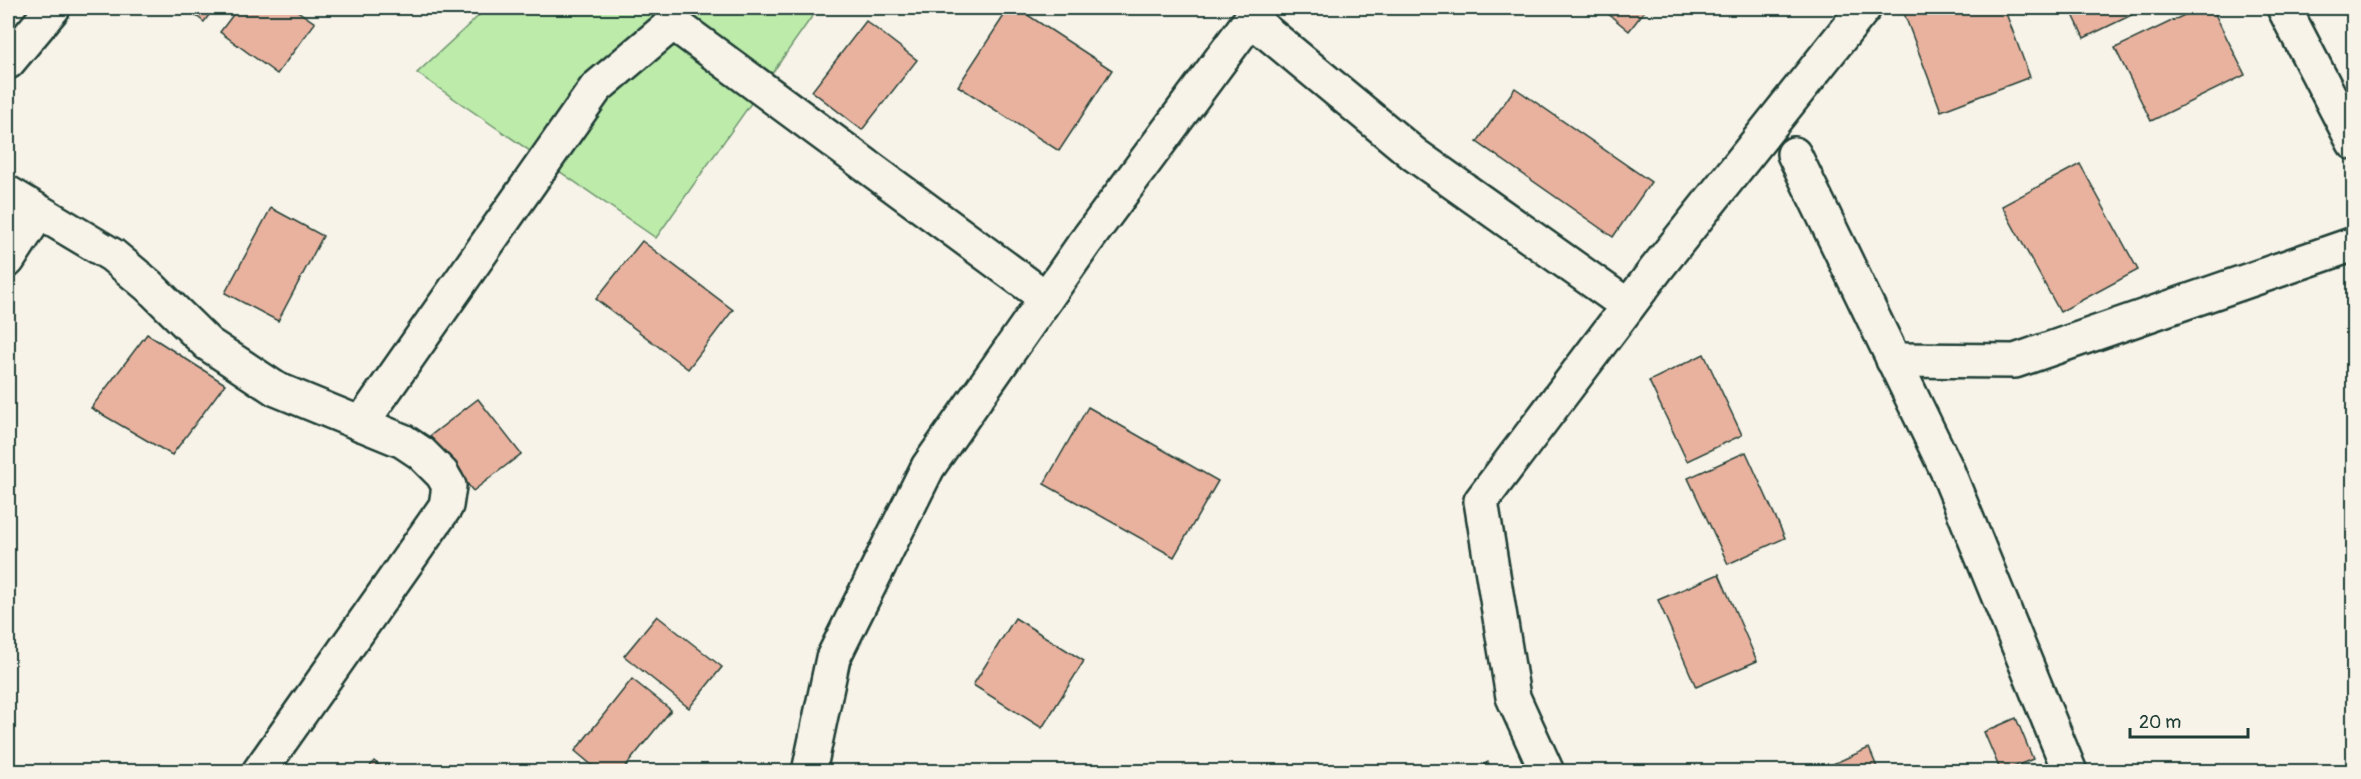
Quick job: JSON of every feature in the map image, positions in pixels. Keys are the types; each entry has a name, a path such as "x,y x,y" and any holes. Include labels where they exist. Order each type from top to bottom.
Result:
{"street":[{"path":"8,62 53,8"},
{"path":"1546,771 1513,697 1481,501 1628,306 1864,8"},
{"path":"2284,8 2354,143"},
{"path":"809,771 833,658 928,467 1046,298 1255,13 1415,155 1628,306"},
{"path":"361,424 596,88 678,15 1046,298"},
{"path":"1794,154 1947,470 2070,771"},
{"path":"8,194 112,255 149,286 208,344 276,389 403,441 434,464 448,486 446,506 259,771"},
{"path":"8,260 39,212"},
{"path":"1893,360 2015,361 2354,244"}],"green space":[{"path":"487,8 818,8 656,238 417,73"}],"building":[{"path":"186,8 214,8 204,22"},
{"path":"238,8 293,8 315,23 277,74 220,32"},
{"path":"1009,8 1017,8 1112,70 1059,151 958,86"},
{"path":"1601,8 1647,8 1629,31"},
{"path":"1902,8 2004,8 2030,77 1941,111"},
{"path":"2070,8 2146,8 2084,38"},
{"path":"2199,8 2212,8 2245,75 2151,121 2115,48"},
{"path":"866,21 917,60 862,130 812,91"},
{"path":"1515,88 1651,182 1613,237 1477,142"},
{"path":"2080,164 2138,270 2060,312 2002,206"},
{"path":"271,208 323,236 278,321 225,293"},
{"path":"642,241 733,310 688,369 596,299"},
{"path":"147,334 225,384 172,455 91,408"},
{"path":"1704,354 1742,435 1687,461 1649,381"},
{"path":"478,399 521,454 473,491 430,436"},
{"path":"1088,407 1218,481 1174,557 1044,484"},
{"path":"1746,452 1785,538 1728,564 1688,478"},
{"path":"1719,574 1757,661 1696,687 1658,600"},
{"path":"657,616 722,667 689,708 624,656"},
{"path":"1015,618 1084,661 1042,728 973,685"},
{"path":"632,679 671,710 621,772 600,772 575,751"},
{"path":"2016,718 2033,759 2001,772 1984,732"},
{"path":"1869,748 1879,772 1815,772"},
{"path":"374,761 388,772 366,772"},
{"path":"1488,762 1493,772 1470,772"}]}
